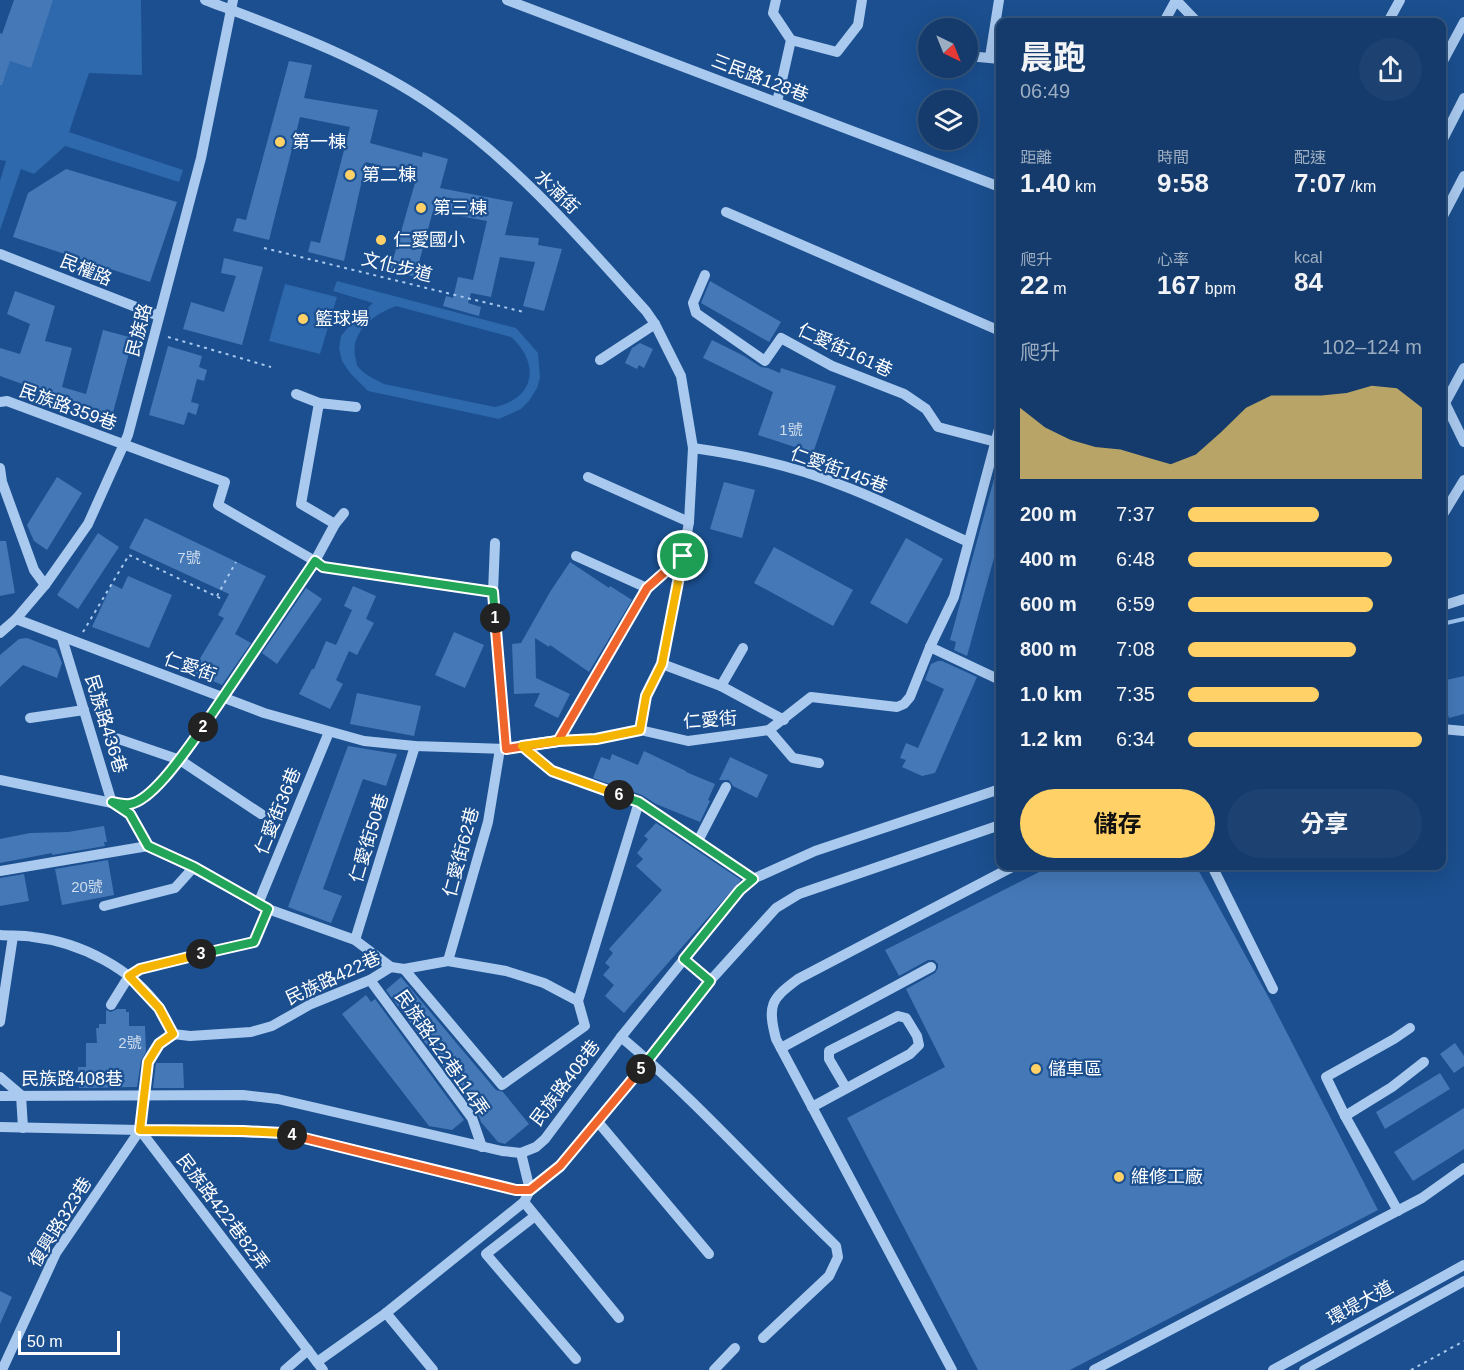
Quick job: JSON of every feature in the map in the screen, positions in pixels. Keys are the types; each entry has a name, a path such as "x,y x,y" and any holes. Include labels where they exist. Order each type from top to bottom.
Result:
{"street":[{"name":"水湳街","path":"205,0 232,5 320,44 434,107 468,132 554,209 646,311 655,324 681,376 693,448 689,522 683,556 662,664 646,696 640,730"},
{"name":"三民路128巷","path":"507,0 996,185"},
{"path":"776,0 773,13 791,40 837,52 858,26 862,0"},
{"path":"998,18 999,0"},
{"path":"1166,18 1176,0 1193,18"},
{"path":"1390,18 1401,0"},
{"name":"民族路","path":"0,633 16,619 45,585 88,524 124,445 201,158 232,5"},
{"path":"1446,56 1464,22"},
{"path":"777,102 791,40"},
{"path":"978,57 995,58"},
{"path":"1446,133 1464,98"},
{"path":"1446,210 1464,176"},
{"path":"726,212 996,329"},
{"name":"民權路","path":"0,254 159,316"},
{"name":"仁愛街161巷","path":"705,275 693,303 696,313 765,362 781,338 832,366 904,394 926,409 938,428 996,442"},
{"path":"600,360 655,324"},
{"path":"1446,397 1464,368"},
{"path":"296,394 319,403 356,407"},
{"name":"民族路359巷","path":"0,402 7,401 225,482 218,505 315,561"},
{"path":"319,403 301,504 335,524"},
{"path":"1446,408 1464,442"},
{"name":"仁愛街","path":"16,619 264,713 364,741 415,746 503,749 558,741 596,739 640,730 688,741 770,730 811,697 897,707 904,704 910,697 930,647 954,597 996,442"},
{"name":"仁愛街145巷","path":"693,448 739,455 841,484 968,542"},
{"path":"0,468 2,482 34,570 45,585"},
{"path":"588,477 689,522"},
{"path":"1446,509 1464,480"},
{"name":"民族路436巷","path":"62,638 112,802 130,804 147,796 180,760 315,561 335,524 344,513"},
{"name":"仁愛街62巷","path":"448,961 488,822 503,749 493,592 495,543"},
{"path":"576,556 647,588"},
{"path":"558,741 647,588 683,556"},
{"path":"315,561 323,567 493,592"},
{"path":"1446,605 1464,599"},
{"path":"930,647 996,678"},
{"path":"721,687 742,648"},
{"path":"662,664 721,687 784,720"},
{"path":"30,718 84,710"},
{"path":"1446,729 1464,731"},
{"path":"770,730 793,758 819,763"},
{"name":"仁愛街36巷","path":"258,904 329,732"},
{"path":"110,736 180,760 261,814"},
{"name":"仁愛街50巷","path":"355,940 415,746"},
{"path":"522,746 552,771 639,802 753,879"},
{"path":"0,780 112,802 130,814 148,846"},
{"path":"698,841 726,787"},
{"name":"民族路408巷","path":"0,1096 243,1095 278,1099 520,1154 536,1147 545,1139 621,1037 740,890 753,879 815,851 996,790"},
{"path":"404,969 502,1085 585,1026 578,1001 639,802"},
{"path":"320,1366 524,1202 530,1190 560,1166 598,1122 710,981 776,908 799,894 996,826"},
{"path":"0,871 148,846 194,867 268,909 355,940 392,967"},
{"path":"104,906 175,888 194,867"},
{"path":"952,1370 776,1039 770,1017 777,994 798,979 1006,870"},
{"path":"1214,870 1273,989"},
{"path":"111,1005 129,976 140,969 254,942 268,909"},
{"path":"0,935 33,937 65,943 91,953 129,976 159,1008 173,1034 159,1044 148,1062 140,1130"},
{"path":"0,1022 13,936"},
{"path":"684,959 710,981"},
{"name":"民族路422巷","path":"173,1034 190,1036 251,1032 272,1026 311,1004 370,980 392,967 404,969 448,961 506,971 544,984 578,1001"},
{"path":"781,1048 931,967"},
{"name":"民族路422巷114弄","path":"370,980 472,1118 482,1147"},
{"path":"812,1107 910,1054 920,1044 906,1018 898,1016 829,1051 829,1059 846,1088"},
{"path":"1398,1211 1326,1077 1395,1040 1410,1028"},
{"path":"621,1037 648,1060 836,1246 838,1257 829,1276 764,1338"},
{"path":"1345,1116 1392,1087 1424,1062"},
{"path":"0,1077 21,1095 22,1128"},
{"path":"598,1122 709,1254"},
{"path":"0,1127 282,1133 516,1190 530,1190"},
{"name":"民族路422巷82弄","path":"140,1130 320,1366"},
{"name":"復興路323巷","path":"2,1370 56,1253 140,1130"},
{"path":"520,1154 530,1190"},
{"path":"1094,1370 1422,1198 1464,1168"},
{"path":"524,1202 619,1318"},
{"path":"535,1216 486,1254 576,1359"},
{"name":"環堤大道","path":"1273,1370 1464,1265"},
{"name":"環堤大道","path":"1304,1370 1464,1281"},
{"path":"386,1313 433,1370"},
{"path":"714,1370 735,1348"},
{"path":"285,1370 308,1350"}],"path":[{"name":"文化步道","path":"264,248 524,312"},
{"path":"168,337 271,367"},
{"path":"76,642 129,555 224,600"},
{"path":"217,596 236,562"},
{"path":"1411,1370 1464,1341"}],"shaded area":[{"path":"52,0 141,0 142,75 89,73 69,132 183,170 179,182 65,146 34,174 21,169 0,230 0,181 6,161 0,160 0,85 9,56"},
{"path":"337,281 516,328 538,353 540,378 537,388 521,409 499,419 368,391 350,373 342,361 339,348 341,336 373,303 333,291","holes":["396,306 511,337 526,358 529,378 526,388 519,396 495,407 384,384 362,371 357,365 355,356 357,338 366,324"]},
{"name":"籃球場","path":"285,284 337,297 320,354 269,341"}],"building":[{"path":"14,0 53,0 31,68 10,61 2,85 0,85 0,33 2,34"},
{"path":"289,61 312,65 304,98 378,110 370,143 422,157 423,152 448,159 440,188 513,202 505,235 539,238 538,245 562,249 544,311 523,306 535,262 500,257 491,297 471,293 468,303 481,307 479,316 443,306 446,296 453,298 458,277 473,280 487,221 433,211 415,277 390,270 417,176 366,162 344,261 308,252 311,241 320,243 350,127 300,117 269,240 233,231 237,218 246,220"},
{"path":"66,169 177,202 150,282 13,237 28,193"},
{"path":"224,258 263,267 242,345 183,329 191,302 224,312 236,276 221,273"},
{"path":"710,281 781,322 769,342 701,303"},
{"path":"15,291 55,306 45,341 72,348 62,387 86,394 103,330 133,338 111,420 36,400 39,390 0,376 0,348 20,354 30,324 7,314"},
{"path":"712,340 761,367 780,373 781,368 836,386 813,453 758,435 773,392 703,358"},
{"path":"640,343 653,349 644,368 639,365 637,369 625,363 632,348"},
{"path":"168,346 202,356 199,367 207,370 204,381 197,379 191,402 199,404 196,415 188,412 184,425 149,415"},
{"path":"996,472 996,551 967,656 954,650 956,642 950,640"},
{"path":"57,477 82,493 47,550 34,541 27,525"},
{"path":"724,482 755,490 742,538 710,529"},
{"path":"145,518 266,576 235,634 251,643 222,685 192,672 224,618 218,615 229,594 129,548"},
{"path":"98,533 119,547 78,609 57,595"},
{"path":"906,538 943,559 907,624 870,603"},
{"path":"0,541 6,541 15,593 0,596"},
{"path":"774,547 853,590 833,626 754,583"},
{"path":"570,562 632,600 589,672 550,645 549,647 535,638 536,678 570,694 558,718 534,706 540,693 514,694 512,644 521,643"},
{"path":"128,576 172,595 149,648 92,627 112,584 122,589"},
{"path":"353,586 376,596 366,619 374,623 357,655 349,651 336,680 343,684 330,709 299,694 314,669 326,641 336,645 352,610 344,606"},
{"path":"306,588 322,599 277,664 262,653"},
{"path":"454,632 484,645 465,688 435,675"},
{"path":"27,638 56,649 62,663 57,678 23,665 0,687 0,655 19,639"},
{"path":"938,661 977,677 935,773 922,776 902,767 906,760 900,758 906,743 918,748 944,689 925,680 931,664"},
{"path":"1464,676 1464,714 1449,718 1446,712 1446,680"},
{"path":"357,693 421,706 414,736 350,724"},
{"path":"348,746 397,754 386,786 363,779 323,889 342,896 331,923 288,907"},
{"path":"644,751 715,784 700,822 656,804 642,795 593,778 601,757 610,760 612,754 638,765"},
{"path":"730,757 768,775 757,798 733,786 729,780 719,780"},
{"path":"656,823 741,880 624,1013 605,996 614,985 603,975 610,967 605,963 613,953 609,949 662,890 636,866 643,859 637,853 648,839 644,836"},
{"path":"104,826 107,842 104,842 105,846 0,863 0,839 30,833 68,832"},
{"path":"108,860 114,895 62,905 55,869"},
{"name":"維修工廠","path":"1043,870 1198,870 1269,998 1378,1210 1070,1370 978,1370 847,1118 945,1067 906,989 935,973 938,964 934,960 928,960 899,976 885,950"},
{"path":"24,874 29,901 0,906 0,878"},
{"path":"401,977 496,1090 503,1092 529,1124 505,1144 498,1142 481,1122 478,1114 386,990"},
{"path":"366,995 371,1002 375,999 464,1120 452,1130 429,1126 342,1014"},
{"path":"126,1009 126,1012 129,1012 129,1026 145,1026 146,1052 141,1061 137,1087 79,1088 78,1067 86,1067 86,1043 97,1043 96,1028 99,1028 99,1024 106,1024 106,1010 111,1012"},
{"path":"1455,1043 1464,1056 1464,1066 1454,1073 1440,1054"},
{"path":"156,1063 183,1063 184,1088 153,1088"},
{"path":"1440,1073 1450,1089 1385,1129 1376,1112"},
{"path":"1464,1108 1464,1149 1413,1181 1394,1152"},
{"path":"0,1291 12,1297 0,1324"}],"waterway":[{"path":"1446,623 1464,619"}],"place":[{"name":"第一棟","path":"280,142"},
{"name":"第二棟","path":"350,175"},
{"name":"第三棟","path":"421,208"},
{"name":"仁愛國小","path":"381,240"},
{"name":"籃球場","path":"303,319"},
{"name":"儲車區","path":"1036,1069"},
{"name":"維修工廠","path":"1119,1177"}],"route":[{"path":"683,556 647,588 558,741 522,746 506,749 493,592 323,567 315,561 180,760 147,796 130,804 112,802 130,814 148,846 194,867 268,909 254,942 140,969 129,976 159,1008 173,1034 159,1044 148,1062 140,1130 282,1133 516,1190 530,1190 560,1166 598,1122 710,981 684,959 740,890 753,879 639,802 552,771 522,746 596,739 640,730 646,696 662,664 683,556"}]}
